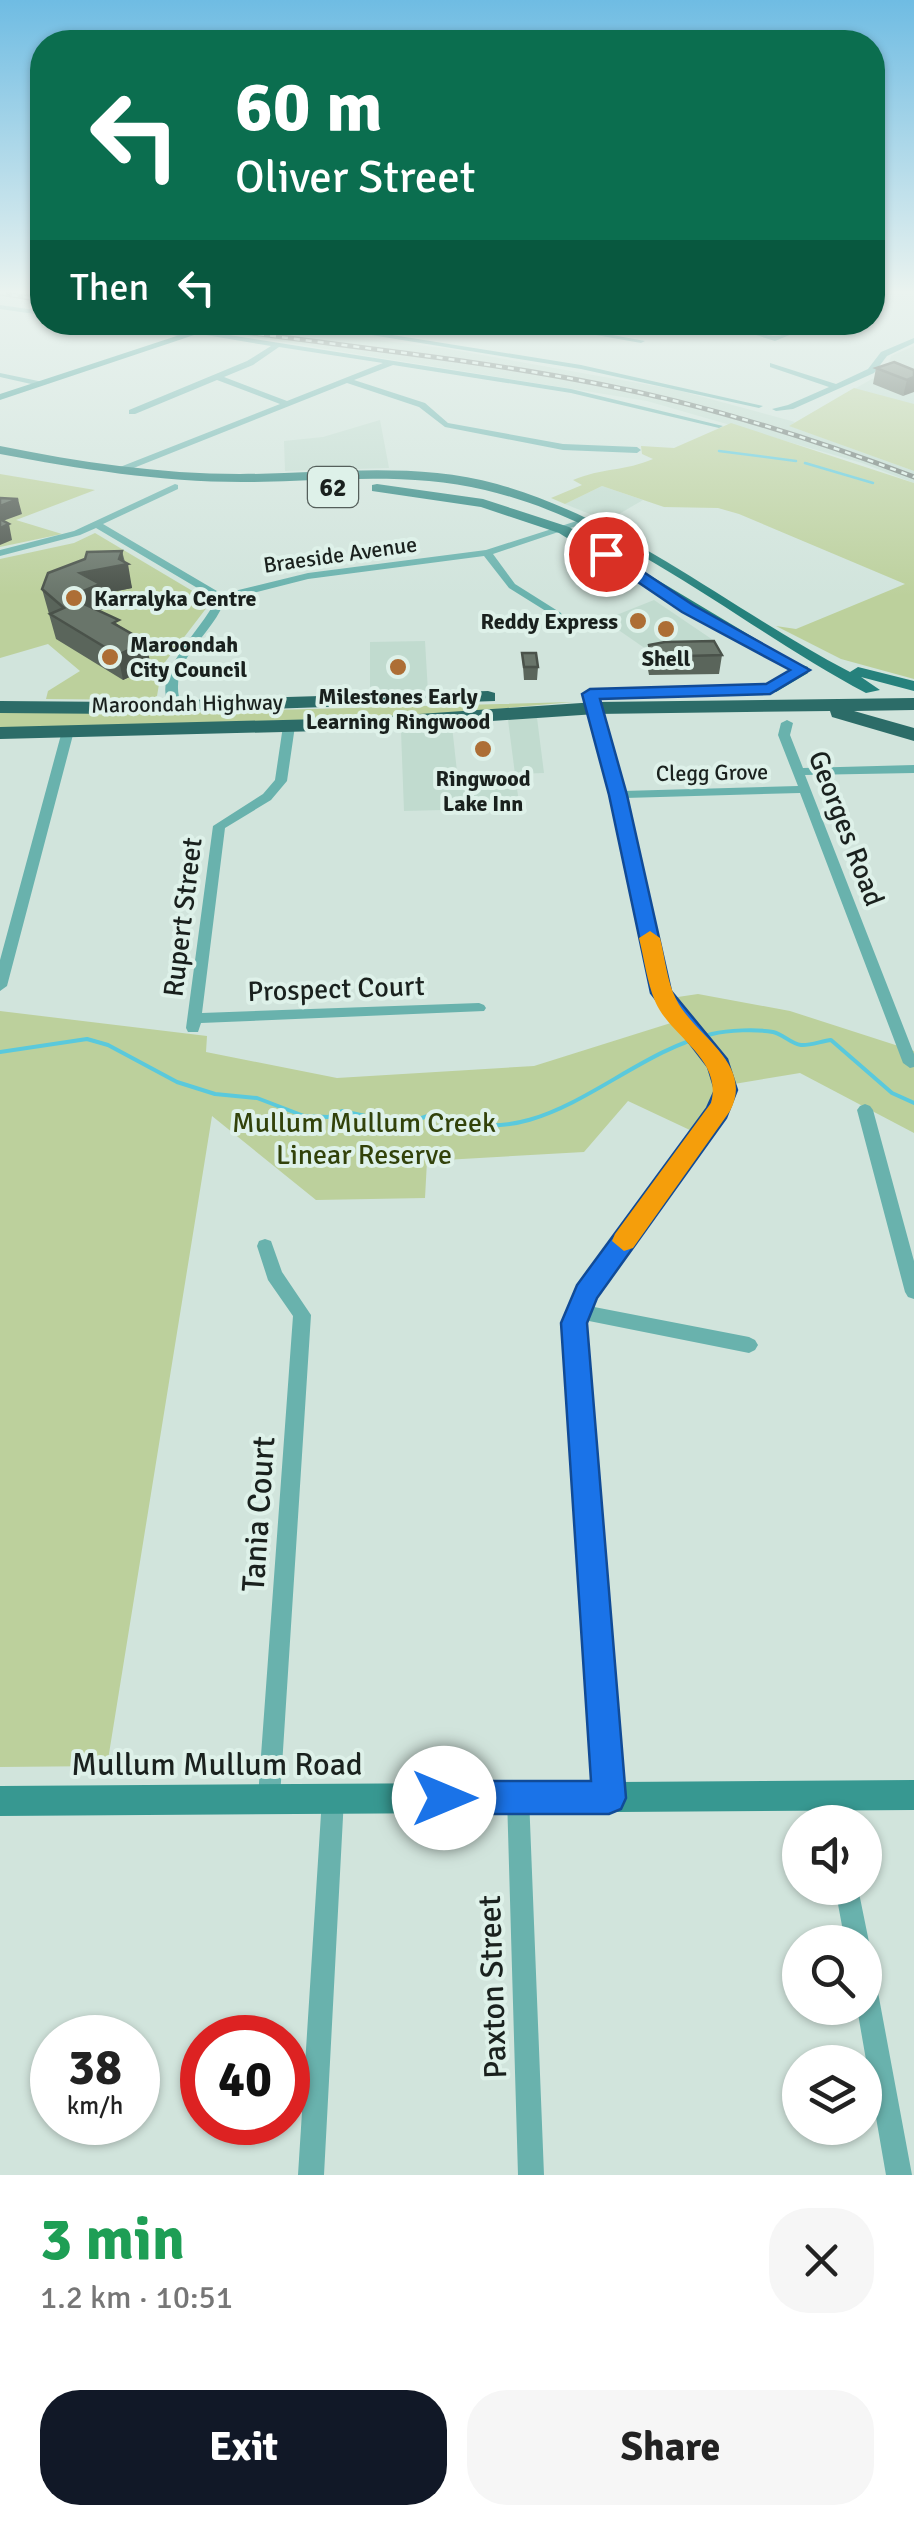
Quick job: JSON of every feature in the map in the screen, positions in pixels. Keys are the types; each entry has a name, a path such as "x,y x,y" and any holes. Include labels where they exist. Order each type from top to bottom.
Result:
{"highway":[{"name":"Maroondah Highway","path":"0,733 289,726 770,689 843,690"},
{"name":"62","path":"843,690 870,696 914,731"},
{"name":"Maroondah Highway","path":"0,707 593,701 811,704 870,696 911,699"},
{"path":"811,704 914,731"}],"main road":[{"name":"62","path":"0,450 123,469 167,483 419,475 489,486 586,521 843,690"},
{"name":"62","path":"0,463 167,483 414,491 484,503 564,530 747,642 804,663 870,696"},
{"path":"696,613 722,609 748,634 747,642"},
{"path":"770,689 804,663 911,699"}],"street":[{"path":"132,412 177,392"},
{"path":"257,392 286,404"},
{"path":"123,469 317,392"},
{"path":"383,392 422,405 436,420 455,427 563,446 637,450"},
{"path":"577,392 719,426"},
{"path":"697,392 759,406"},
{"path":"776,408 790,407 821,392"},
{"path":"0,554 58,540 96,524 142,504 167,483"},
{"path":"142,504 167,483"},
{"name":"Braeside Avenue","path":"220,598 308,576 487,553 586,521"},
{"path":"96,524 220,598 177,667 171,698 176,707"},
{"path":"487,553 512,586 557,615"},
{"path":"593,701 618,795 661,993 722,1071 726,1090 722,1105 576,1312 574,1342 609,1798"},
{"name":"Georges Road","path":"787,723 784,734 910,1063"},
{"name":"Rupert Street","path":"194,1023 219,826 267,797 281,781 289,726"},
{"path":"0,986 68,731"},
{"path":"799,772 914,769"},
{"name":"Clegg Grove","path":"618,795 806,789"},
{"name":"Prospect Court","path":"194,1023 478,1008"},
{"path":"865,1110 914,1292"},
{"name":"Tania Court","path":"265,1246 274,1275 302,1315 269,1797"},
{"path":"576,1312 748,1346"},
{"name":"Mullum Mullum Road","path":"856,1805 914,1795"},
{"path":"310,2175 333,1798"},
{"name":"Paxton Street","path":"518,1798 532,2175"},
{"name":"Mullum Mullum Road","path":"0,1801 609,1798 782,1806"},
{"path":"872,2025 899,2175"}],"shaded area":[{"path":"595,392 686,392 795,422 790,426 914,471 914,483 862,463 647,401"},
{"path":"848,392 914,392 914,454 805,417"},
{"path":"380,420 389,468 285,471 284,441 323,437"},
{"path":"602,486 643,500 607,521 565,504"},
{"path":"654,600 716,642 659,658 604,620"},
{"name":"Milestones Early Learning Ringwood","path":"425,641 428,692 370,695 370,642"},
{"path":"537,718 544,773 515,774 508,720"},
{"path":"452,726 459,790 517,789 520,808 404,811 401,731"}],"green space":[{"path":"846,392 871,392 914,404 914,471 789,426"},
{"path":"731,423 914,483 914,679 841,659 776,626 796,629 905,584 718,508 664,507 602,486 565,504 551,498 582,485 573,480 653,459 642,454 641,446 674,448"},
{"path":"0,474 95,490 16,520 62,534 0,547"},
{"path":"95,533 211,602 162,666 157,696 149,700 46,699 48,691 80,671 48,644 0,658 0,559 74,543"},
{"path":"573,702 384,719 0,728 0,711 166,713"},
{"path":"698,994 790,1011 914,1051 914,1133 800,1073 734,1084 728,1064 671,998"},
{"name":"Mullum Mullum Creek Linear Reserve","path":"0,1011 207,1036 206,1052 337,1078 534,1066 674,1022 709,1063 716,1084 713,1097 692,1131 628,1101 584,1152 427,1161 425,1198 316,1200 212,1116 107,1766 0,1767"}],"building":[{"path":"0,498 18,499 0,506"},
{"path":"122,551 119,559 128,564 80,573 100,584 69,597 119,620 113,623 146,642 118,655 50,614 64,608 42,589 48,573 85,559 87,552"},
{"path":"714,641 722,655 651,657 649,645 665,642"},
{"path":"522,653 536,653 538,667 524,667"}],"waterway":[{"path":"719,451 796,461"},
{"path":"805,463 873,483"},
{"path":"0,1052 87,1039 108,1045 177,1082 215,1094 257,1098 304,1116 328,1117 342,1111 403,1124 437,1113 474,1124 510,1124 578,1100 677,1046 719,1033 759,1030 777,1033 801,1045 831,1040 892,1093 914,1103"}],"railway":[{"path":"641,392 758,424 914,477"}],"slow traffic":[{"path":"624,1241 722,1105 726,1090 719,1065 661,993 650,938"}],"place":[{"name":"Karralyka Centre","path":"74,598"},
{"name":"Reddy Express","path":"638,621"},
{"name":"Shell","path":"666,629"},
{"name":"Maroondah City Council","path":"110,657"},
{"name":"Milestones Early Learning Ringwood","path":"398,667"},
{"name":"Ringwood Lake Inn","path":"483,749"}],"route":[{"path":"444,1798 609,1798 574,1323 586,1293 718,1112 726,1090 719,1065 661,993 618,795 590,694 770,689 802,670 669,597 606,554"}]}
